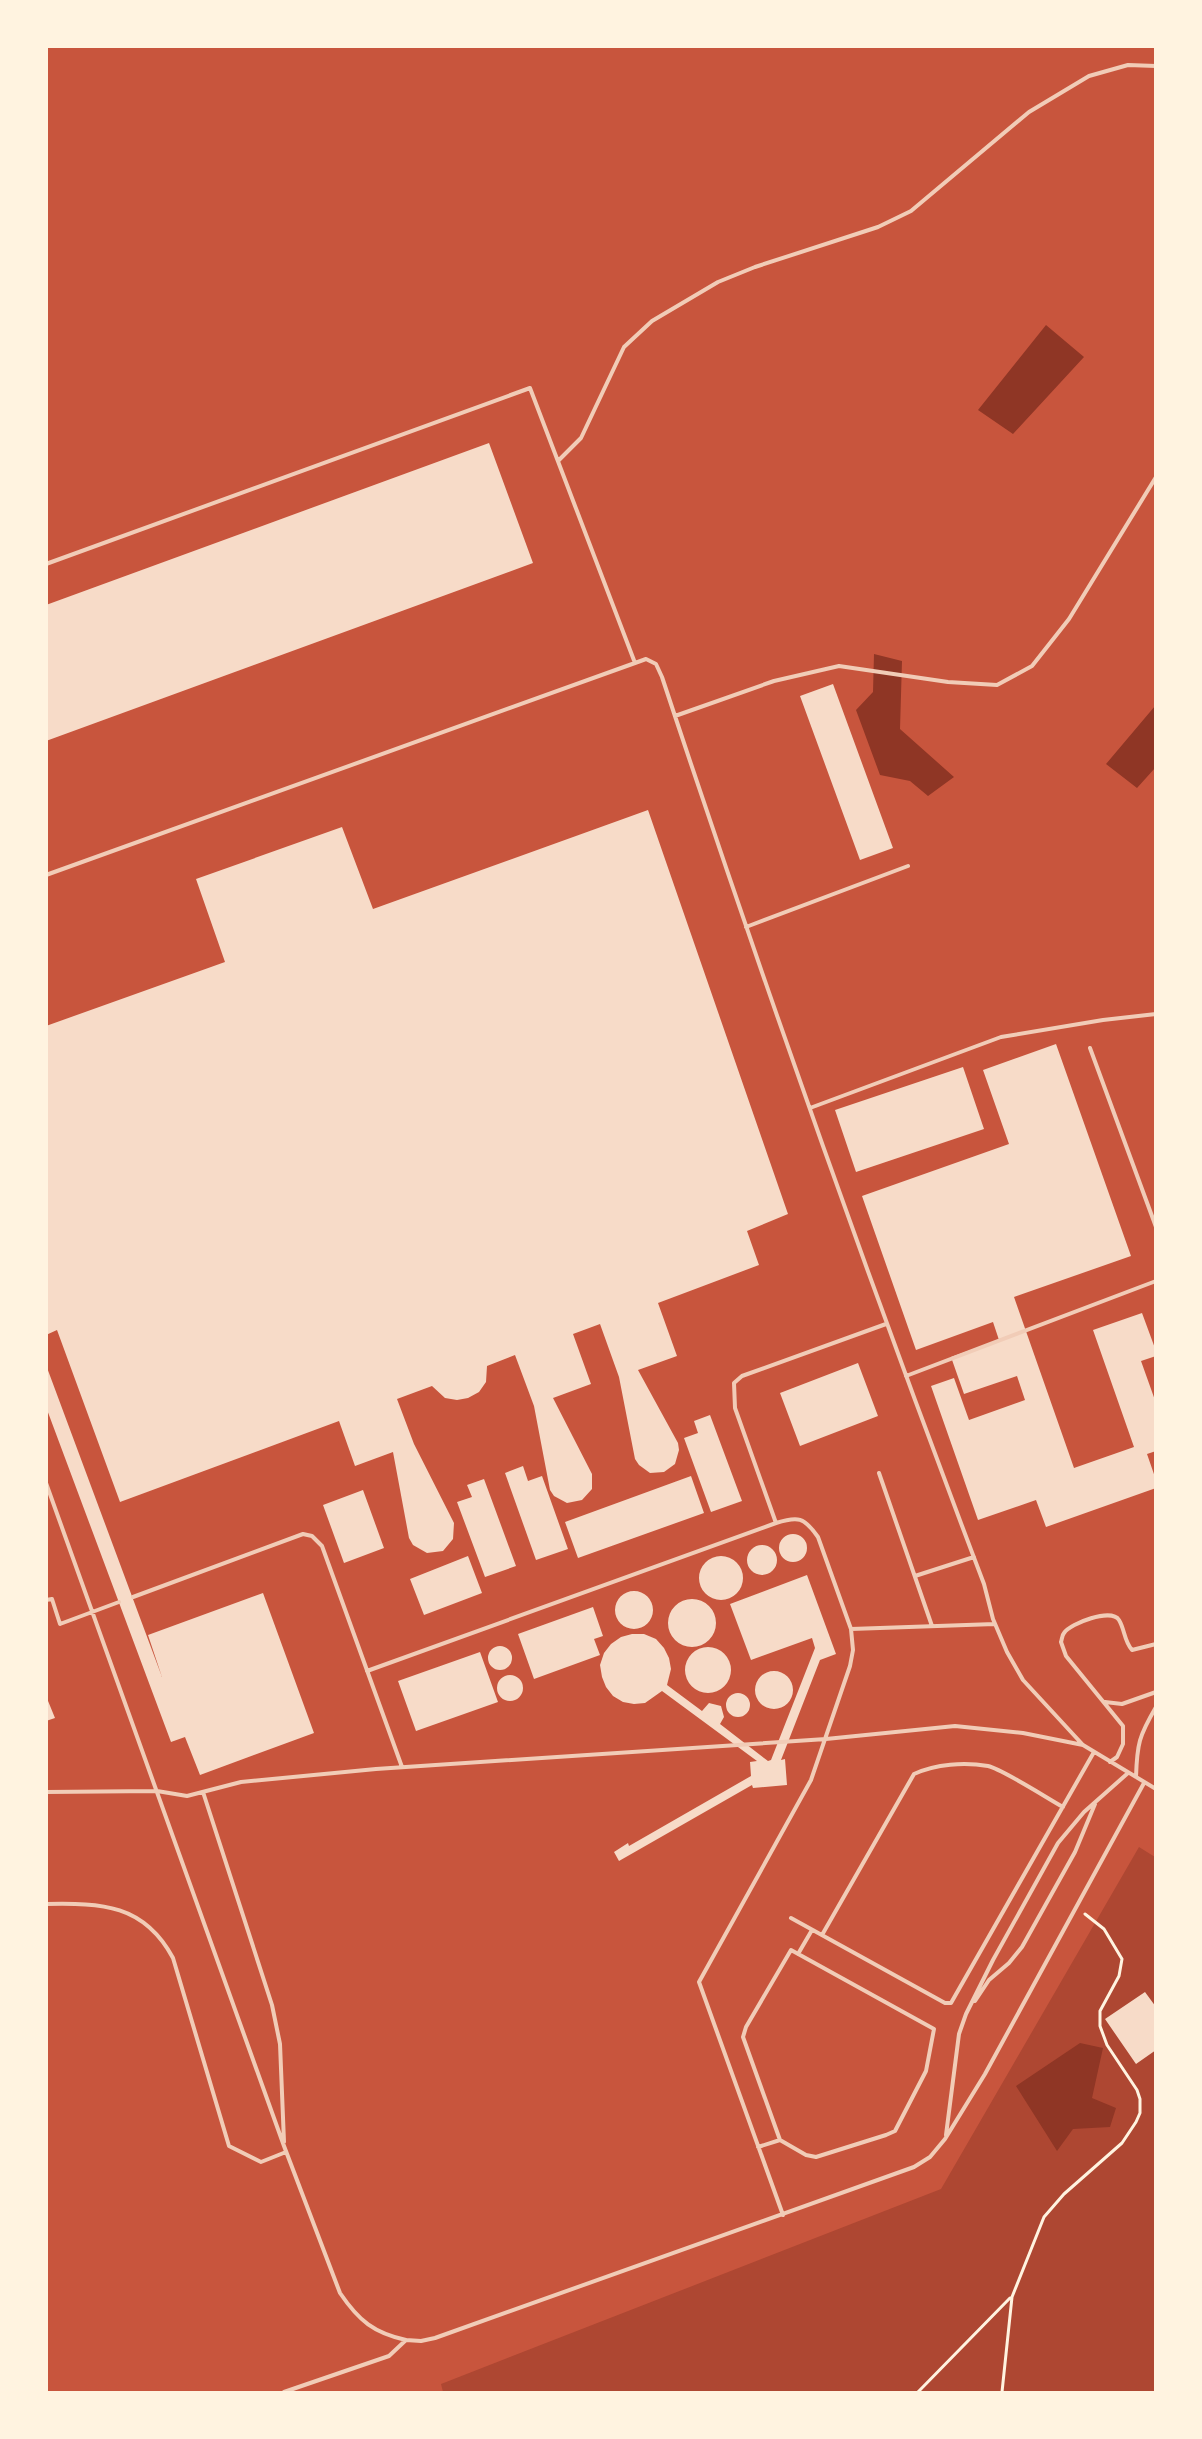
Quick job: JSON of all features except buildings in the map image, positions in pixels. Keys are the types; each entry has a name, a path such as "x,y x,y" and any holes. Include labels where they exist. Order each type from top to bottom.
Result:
{"lane":[{"path":"558,461 581,438 624,347 652,321 718,282 755,267 879,227 911,211 1029,112 1089,76 1128,65 1155,66"},
{"path":"46,564 530,388 635,663"},
{"path":"675,716 774,681 839,666 948,682 997,685 1032,666 1069,619 1155,477"},
{"path":"46,875 646,659 656,664 886,1324 984,1584 995,1624 1006,1652 1023,1680 1083,1745 1155,1789"},
{"path":"746,927 908,866"},
{"path":"810,1107 1001,1037 1155,1014"},
{"path":"1090,1048 1155,1227"},
{"path":"906,1376 1155,1281"},
{"path":"776,1523 735,1408 734,1383 742,1376 886,1324"},
{"path":"879,1473 932,1626"},
{"path":"46,1483 286,2152 340,2293 353,2312 387,2336 406,2340 435,2338 783,2215 914,2167 930,2157 945,2139 985,2074 1144,1783"},
{"path":"367,1671 776,1523 793,1518 802,1520 818,1536 851,1629 853,1650 850,1666 811,1780 699,1982 783,2215"},
{"path":"133,1597 303,1534 312,1536 322,1546 402,1767"},
{"path":"915,1576 974,1557"},
{"path":"46,1600 52,1599 60,1624 119,1602"},
{"path":"1110,1761 1117,1757 1123,1744 1123,1726 1066,1656 1061,1642 1064,1633 1074,1625 1102,1616 1113,1616 1119,1620 1127,1645 1132,1650 1155,1644"},
{"path":"851,1629 995,1624"},
{"path":"1103,1701 1122,1704 1155,1692"},
{"path":"1136,1778 1137,1746 1141,1733 1155,1707"},
{"path":"46,1792 157,1791 187,1796 241,1782 402,1767 826,1739 955,1726 1023,1733 1083,1745"},
{"path":"791,1918 945,2003 951,2002 1094,1752"},
{"path":"822,1935 914,1774 926,1769 954,1765 990,1766 1063,1807"},
{"path":"945,2139 959,2034 966,2014 1018,1913 1058,1843 1097,1800 1128,1773"},
{"path":"203,1792 272,2005 280,2044 284,2146"},
{"path":"966,2014 989,1980 1009,1963 1022,1947 1075,1852 1097,1800"},
{"path":"46,1904 92,1903 116,1908 136,1917 152,1929 173,1958 229,2146 261,2162 286,2152"},
{"path":"798,1954 812,1930"},
{"path":"791,1950 934,2029 926,2071 895,2130 886,2135 816,2157 806,2156 780,2140 743,2037 746,2027 791,1950"},
{"path":"758,2147 780,2140"},
{"path":"284,2392 389,2356 406,2340"}],"path":[{"path":"1002,2392 1012,2297 1044,2217 1064,2194 1122,2143 1140,2113 1140,2099 1137,2090 1107,2045 1100,2026 1100,2011 1119,1976 1122,1959 1104,1929 1076,1909"},
{"path":"918,2392 1012,2297"}],"shaded area":[{"path":"1046,325 1084,357 1013,434 978,410"},
{"path":"874,654 902,661 900,729 954,777 928,796 910,781 880,775 856,710 873,692"},
{"path":"1155,706 1155,768 1137,788 1106,764"},
{"path":"1139,1847 1155,1857 1155,2392 443,2392 441,2384 941,2189"},
{"path":"1080,2043 1103,2048 1092,2098 1116,2108 1110,2127 1073,2129 1057,2151 1016,2086"}]}
